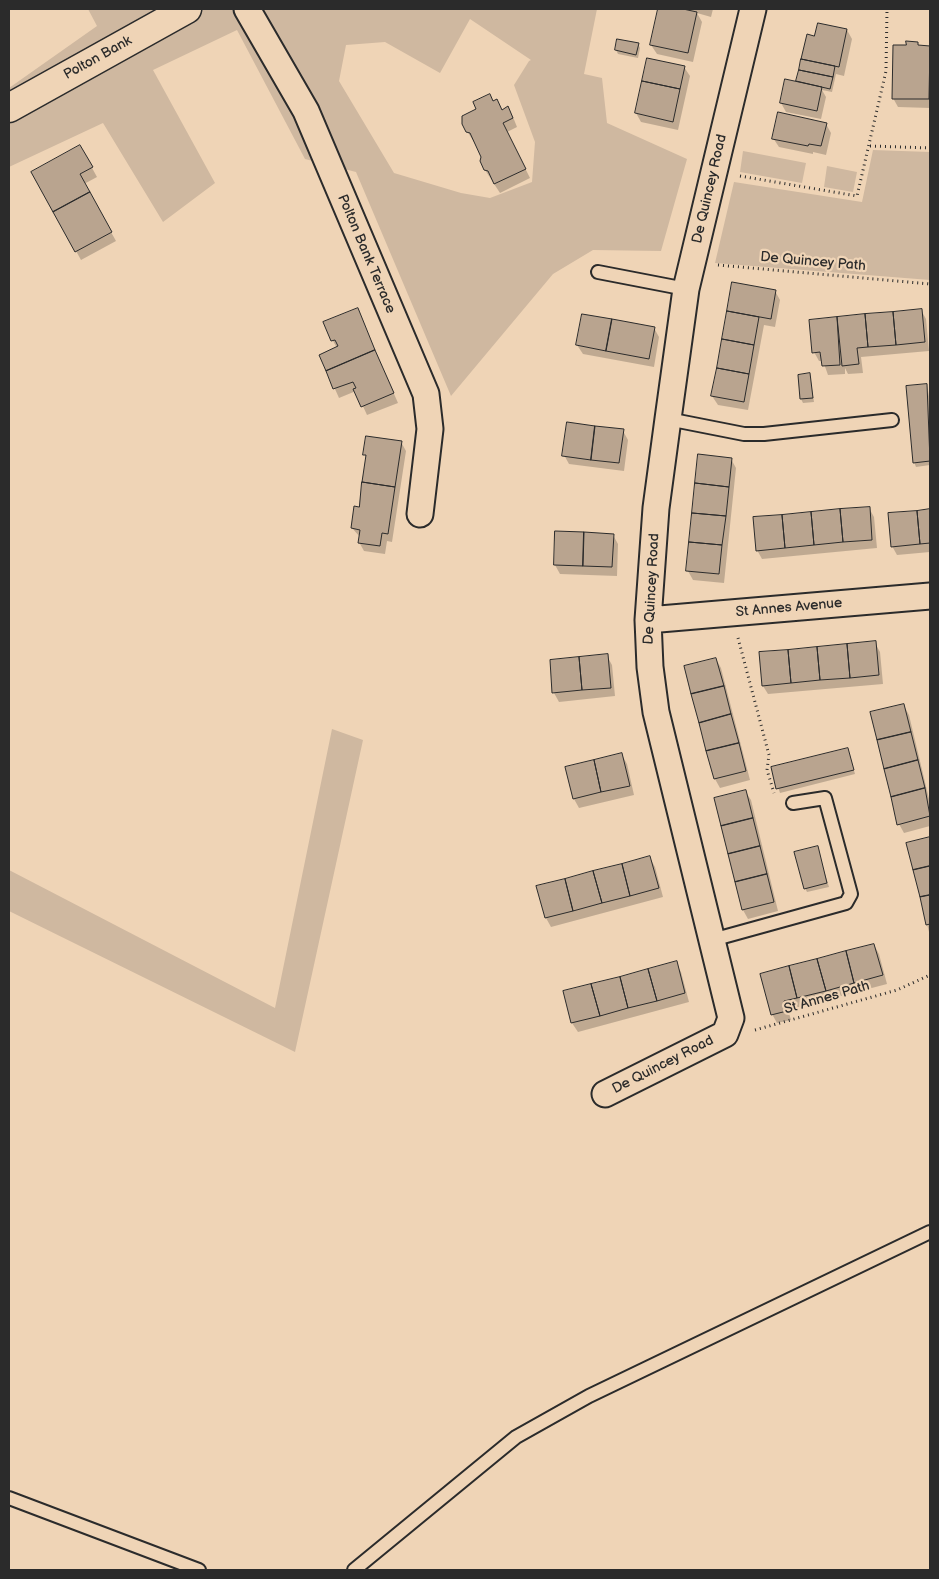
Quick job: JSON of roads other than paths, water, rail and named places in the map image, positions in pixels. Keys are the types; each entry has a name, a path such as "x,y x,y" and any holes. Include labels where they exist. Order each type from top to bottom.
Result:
{"street":[{"name":"Polton Bank","path":"9,108 187,9"},
{"name":"Polton Bank Terrace","path":"247,9 306,111 426,394 430,429 420,514"},
{"name":"De Quincey Road","path":"605,1094 724,1034 731,1018 656,712 650,667 648,620 656,508 686,289 753,9"},
{"name":"St Annes Avenue","path":"648,620 930,596"}],"lane":[{"path":"598,272 686,289"},
{"path":"668,419 744,434 764,434 892,420"},
{"path":"712,940 846,903 851,894 825,798 793,803"},
{"path":"354,1570 516,1437 589,1396 930,1232"},
{"path":"9,1498 199,1570"}]}
